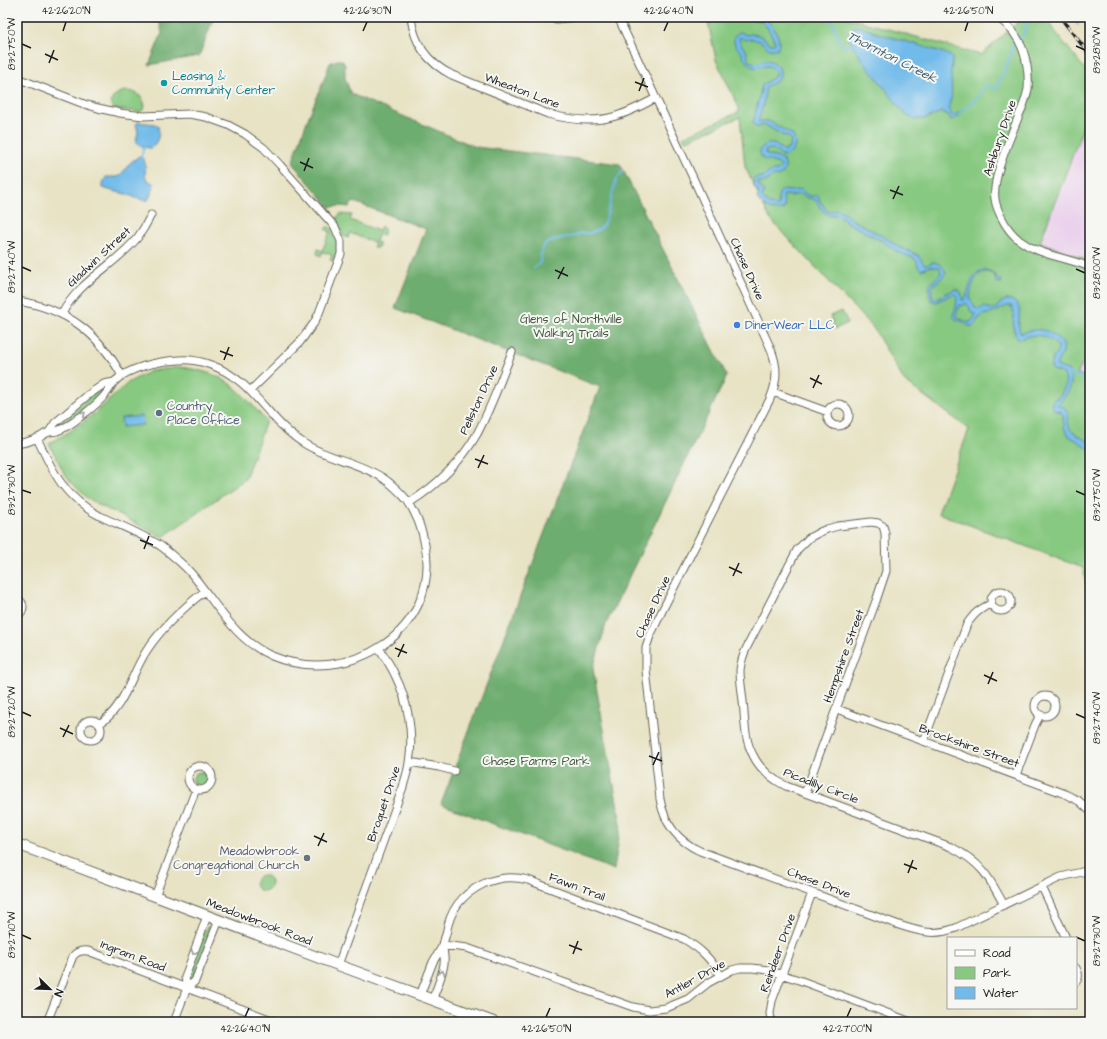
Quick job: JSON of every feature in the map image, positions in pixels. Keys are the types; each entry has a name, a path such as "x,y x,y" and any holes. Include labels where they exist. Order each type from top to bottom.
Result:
{"street":[{"name":"Wheaton Lane","path":"411,17 419,46 428,58 439,67 452,75 548,114 582,120 604,119 624,114 656,98"},
{"path":"546,17 575,17"},
{"name":"Chase Drive","path":"618,17 772,351 776,363 773,392 650,636 646,648 646,670 660,799 664,815 671,828 688,845 700,851 899,925 914,930 927,932 944,932 956,928 1061,877 1090,870"},
{"name":"Ashbury Drive","path":"997,17 1007,25 1019,40 1027,65 1028,89 996,180 995,199 998,209 1011,232 1027,246 1038,251 1090,267"},
{"path":"17,78 98,108 120,113 143,116 180,114 197,115 217,120 245,134 264,148 335,227 341,241 341,254 314,323 293,350 251,390"},
{"name":"Gladwin Street","path":"62,314 69,301 82,286 135,241 151,215"},
{"path":"17,301 44,307 62,314 78,324 109,354 122,376"},
{"name":"Pellston Drive","path":"409,503 434,485 467,450 485,417 512,352"},
{"path":"17,444 37,438 49,432 56,432 61,429 82,416 108,391 114,382 122,376 151,363 189,360 202,362 220,368 237,378 251,390 281,425 296,437 320,452 362,467 381,477 392,485 409,503 419,523 424,539 428,563 422,595 410,617 396,634 379,648 364,656 353,660 331,664 306,665 277,658 257,648 242,637 229,623 182,563 161,546 134,531 94,513 71,496 55,476 37,438"},
{"path":"49,432 55,423 88,395 104,384 114,382"},
{"path":"773,392 828,412"},
{"name":"Picadilly Circle","path":"882,525 878,522 871,522 835,527 820,532 804,542 797,550 742,658 740,670 741,686 747,737 753,756 764,771 774,780 786,786 959,851 975,862 986,874 1004,905"},
{"name":"Hempshire Street","path":"805,793 886,571 885,530 882,525"},
{"path":"99,724 116,710 138,665 149,647 178,613 205,591"},
{"path":"17,598 22,602 23,609 17,616"},
{"path":"924,741 967,624 972,616 980,609 991,604"},
{"name":"Broquet Drive","path":"338,965 403,787 409,762 410,731 408,712 395,676 379,648"},
{"name":"Brockshire Street","path":"836,709 1070,796 1083,804 1090,811"},
{"path":"1016,775 1040,715"},
{"path":"409,762 454,771"},
{"path":"155,896 196,789"},
{"name":"Meadowbrook Road","path":"17,844 492,1022"},
{"name":"Fawn Trail","path":"420,995 433,962 443,945 454,909 463,897 473,889 498,878 528,880 684,939 705,953 721,976"},
{"path":"1042,887 1066,937"},
{"name":"Reindeer Drive","path":"771,1022 770,1013 772,1001 812,893"},
{"path":"187,988 185,977 207,916"},
{"path":"174,1022 187,988 195,981 219,920"},
{"name":"Antler Drive","path":"443,945 468,948 626,1005 644,1010 662,1009 679,1003 708,983 732,970 752,968 768,970 911,1022"},
{"name":"Fawn Trail","path":"432,1000 444,963 443,945"},
{"name":"Ingram Road","path":"47,1022 73,956 83,950 277,1022"},
{"path":"1077,970 1079,975 1077,980"}],"shaded area":[{"path":"1090,109 1090,261 1040,242"},
{"path":"1090,343 1090,378 1078,374"}],"green space":[{"path":"159,17 214,17 199,56 149,65 162,33"},
{"path":"707,17 848,17 981,55 1017,23 1019,17 1044,17 1090,76 1090,109 1040,242 1090,261 1090,343 1078,374 1090,378 1090,604 1083,568 938,513 969,429 904,381 874,329 770,219 745,167 740,117 685,141 683,137 739,112 739,108 716,60"},
{"name":"Chase Farms Park","path":"337,60 342,60 345,65 345,78 351,94 476,147 620,164 727,376 606,624 593,669 621,824 614,870 441,804 600,387 395,308 426,229 354,202 349,207 330,207 292,163 330,63"},
{"path":"126,91 136,93 143,99 145,106 143,110 140,112 115,109 113,107 111,102 113,97"},
{"path":"340,214 352,215 350,220 379,231 381,226 385,230 383,235 379,233 376,242 380,243 378,247 373,247 375,243 350,233 348,238 343,236 337,223 337,217"},
{"path":"330,227 332,230 338,244 338,254 332,261 330,260 332,255 323,252 321,256 317,254 318,249 322,251 330,232 325,229"},
{"path":"842,311 848,323 835,329 830,316"},
{"path":"180,367 209,373 220,378 247,399 266,421 245,479 163,537 87,498 71,482 63,471 49,443 69,432 95,413 129,382 151,371"},
{"path":"104,387 104,392 87,407 75,417 56,428 90,396"},
{"path":"197,772 203,772 207,776 207,782 203,786 197,786 193,782 193,776"},
{"path":"263,875 269,877 271,883 269,889 263,891 257,889 255,883 257,877"},
{"path":"208,927 212,930 194,977 190,979 188,978 206,928"}],"water":[{"path":"744,17 765,17 776,31 779,38 778,48 769,49 757,40 745,40 740,37 739,38 747,52 749,61 757,63 765,60 771,61 777,65 780,71 777,81 766,87 763,106 758,122 771,122 792,134 795,141 792,152 785,156 781,156 773,149 766,150 766,154 782,160 785,166 781,175 772,176 766,182 758,182 759,186 764,191 762,198 769,204 779,206 779,193 782,190 791,191 801,189 809,196 818,195 827,211 830,212 836,209 844,212 851,219 886,238 899,247 918,255 924,264 927,265 933,262 939,264 946,272 944,276 933,285 932,292 933,298 935,299 955,289 960,291 962,300 965,299 972,280 977,273 986,270 993,273 1002,282 996,282 995,276 989,272 980,274 973,283 970,300 975,308 981,309 984,306 994,309 1003,301 1012,301 1019,308 1019,327 1021,333 1034,330 1044,330 1049,332 1063,344 1063,352 1058,360 1057,366 1068,370 1071,377 1071,383 1066,395 1057,405 1066,409 1068,412 1069,427 1090,443 1090,450 1069,436 1064,428 1063,415 1061,412 1052,408 1052,401 1060,396 1066,384 1064,374 1051,368 1052,361 1058,347 1050,339 1036,335 1018,339 1013,325 1014,313 1011,306 1007,306 993,313 983,315 978,319 974,326 969,326 953,317 956,308 957,295 953,294 936,302 931,300 929,287 941,273 940,268 928,267 921,270 915,259 896,251 884,242 848,223 842,217 836,214 830,216 818,205 816,200 800,194 783,196 785,208 776,211 765,207 759,201 757,198 759,192 755,188 753,181 754,179 757,177 764,177 771,171 777,171 781,167 779,164 763,159 760,150 764,145 770,144 775,145 784,151 789,148 791,141 789,137 782,135 767,126 763,125 757,128 753,123 762,85 774,77 776,72 773,68 768,66 756,68 749,65 735,45 734,36 741,32 746,35 753,34 760,36 771,44 774,44 775,42 762,21 746,19","holes":["967,304 970,311 975,314 971,322 967,322 956,316 959,305 962,306"]},
{"path":"858,26 945,53 952,57 952,95 948,108 953,116 960,111 961,113 958,117 953,120 950,119 950,116 942,112 925,119 914,119 907,116 864,63 849,39 850,31"},
{"path":"138,122 155,124 158,126 158,138 151,148 147,148 136,141 138,132 136,124"},
{"path":"139,156 145,163 146,179 154,184 148,200 139,199 103,188 103,183 106,177 120,176 130,163"},
{"path":"142,416 143,425 122,427 121,418"},
{"path":"1090,516 1090,572 1086,556 1084,533"}],"waterway":[{"name":"Thornton Creek","path":"829,17 841,44 846,46 853,45"},
{"name":"Thornton Creek","path":"959,113 977,98 984,87 988,85 995,89 997,87 1011,55 1012,46 1023,35 1030,17"},
{"path":"1072,17 1078,25"},
{"path":"141,157 144,147"},
{"path":"534,268 540,262 542,248 547,243 581,233 591,233 600,229 607,215 616,180 623,171"},
{"path":"1066,373 1082,377"}],"railway":[{"path":"1060,17 1090,55"}],"place":[{"name":"Leasing & Community Center","path":"164,83"},
{"name":"DinerWear LLC","path":"737,325"},
{"name":"Country Place Office","path":"159,413"},
{"name":"Meadowbrook Congregational Church","path":"307,858"}],"park label":[{"name":"Glens of Northville Walking Trails","path":"571,326"}]}
